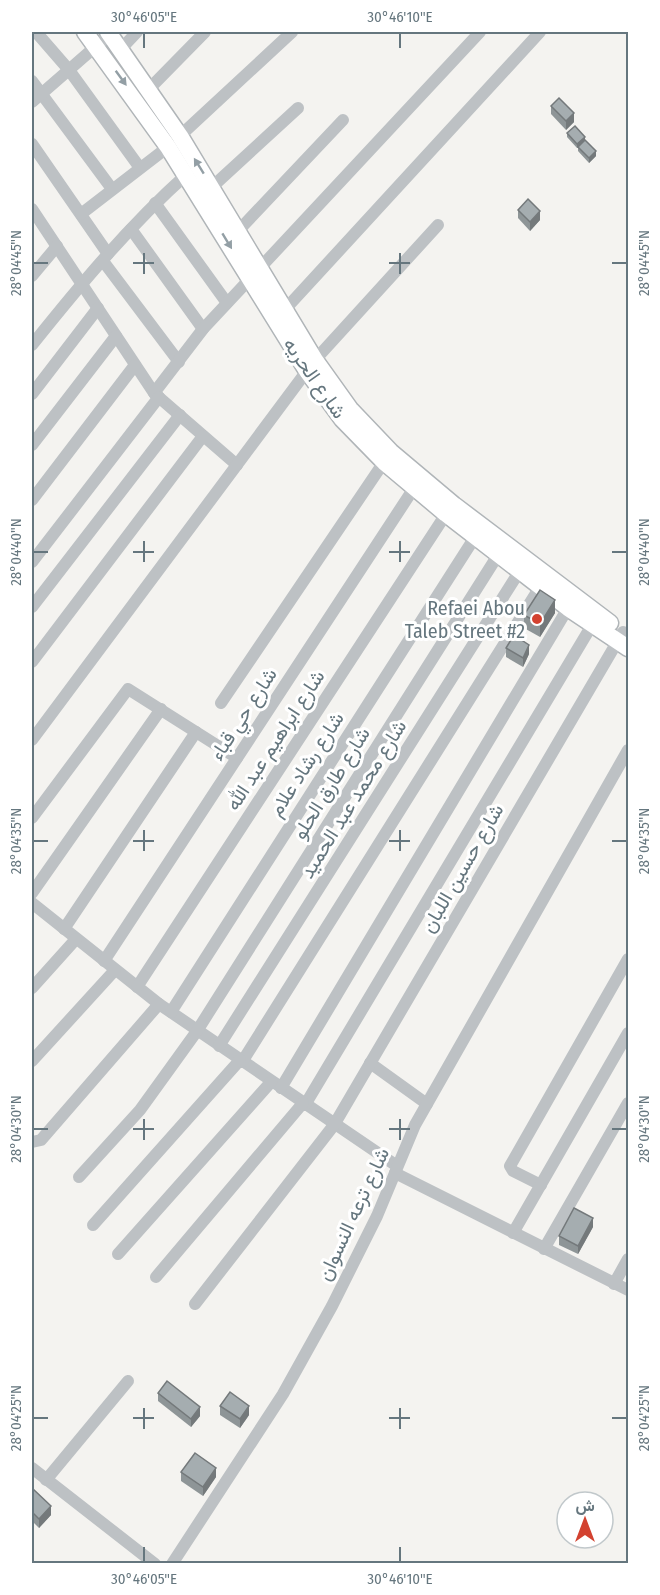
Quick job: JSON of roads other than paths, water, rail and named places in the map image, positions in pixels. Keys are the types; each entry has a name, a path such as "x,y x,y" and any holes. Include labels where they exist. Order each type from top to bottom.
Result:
{"main road":[{"name":"شارع الحريه","path":"86,32 212,186 238,230 255,273"},
{"name":"شارع الحريه","path":"109,33 149,89 187,174 255,273 311,365 350,408 387,457 414,488 519,572 592,625 624,639"},
{"name":"شارع الحريه","path":"387,457 489,533 624,639"}],"street":[{"path":"36,32 69,70 140,168"},
{"path":"121,49 137,32"},
{"path":"149,89 205,32"},
{"path":"81,214 174,141 292,32"},
{"path":"32,562 157,395 203,329 480,32"},
{"path":"281,314 540,32"},
{"path":"32,102 109,33"},
{"path":"32,81 112,189"},
{"path":"212,186 298,108"},
{"path":"238,230 344,120"},
{"path":"32,144 81,214 106,257 179,362"},
{"path":"32,345 81,284 155,203 187,174"},
{"path":"155,203 227,303"},
{"path":"32,209 157,395 237,465"},
{"path":"32,740 311,365 438,225"},
{"path":"131,229 203,329"},
{"path":"32,276 57,246"},
{"path":"32,394 98,308"},
{"path":"32,445 116,336"},
{"path":"32,500 135,365"},
{"path":"32,607 180,415"},
{"path":"32,662 203,436"},
{"path":"221,703 387,457"},
{"name":"شارع حي قباء","path":"104,961 414,488"},
{"name":"شارع ابراهيم عبد الله","path":"137,987 446,514"},
{"name":"شارع رشاد علام","path":"171,1012 475,537"},
{"name":"شارع طارق الحلو","path":"80,1177 140,1110 197,1031 498,555"},
{"name":"شارع محمد عبد الحميد","path":"219,1046 519,572"},
{"path":"93,1225 241,1061 540,588"},
{"path":"118,1254 276,1085 568,608"},
{"path":"156,1277 304,1104 592,625"},
{"name":"شارع حسين اللبان","path":"195,1304 334,1125 624,639"},
{"path":"32,818 124,692 131,689 237,758"},
{"path":"32,894 161,709"},
{"path":"64,929 196,732"},
{"name":"شارع ترعه النسوان","path":"172,1563 288,1384 377,1216 427,1104 628,750"},
{"path":"32,903 159,1004 396,1170 513,1233 628,1290"},
{"path":"32,988 76,939"},
{"path":"541,1185 513,1171 510,1166 628,959"},
{"path":"32,1060 115,970"},
{"path":"32,1142 42,1140 159,1004"},
{"path":"513,1233 628,1032"},
{"path":"370,1063 427,1104"},
{"path":"544,1249 628,1103"},
{"path":"614,1284 628,1258"},
{"path":"46,1480 128,1381"},
{"path":"32,1468 155,1563"}],"place":[{"name":"Refaei Abou Taleb Street #2","path":"537,619"}]}
